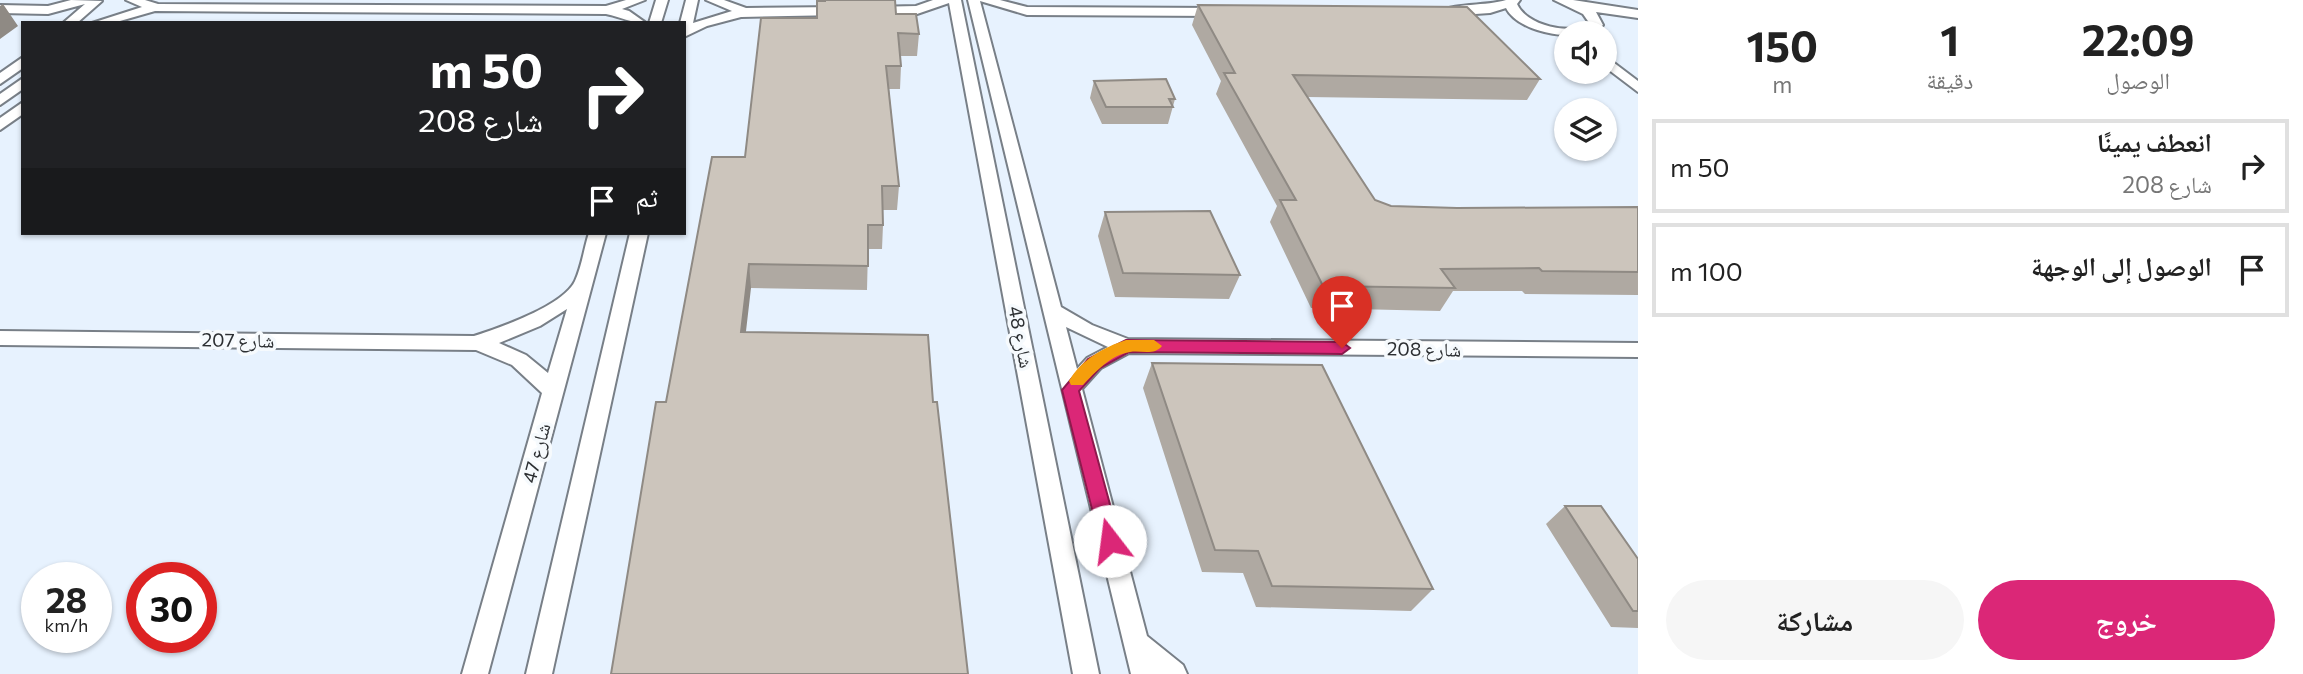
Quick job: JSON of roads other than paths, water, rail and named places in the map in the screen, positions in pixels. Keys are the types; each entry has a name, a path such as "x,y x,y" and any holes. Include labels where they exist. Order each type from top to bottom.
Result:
{"street":[{"path":"0,9 48,10 85,0"},
{"path":"69,21 97,0"},
{"path":"606,10 639,0"},
{"path":"656,21 662,0"},
{"path":"686,24 692,0"},
{"path":"712,0 742,10 904,12 929,16 961,31"},
{"path":"904,12 930,8 945,0"},
{"name":"شارع 48","path":"954,0 1086,674"},
{"name":"شارع 48","path":"974,0 1070,390 1144,674"},
{"path":"986,0 1027,11 1231,12"},
{"path":"1560,0 1638,15"},
{"path":"1434,12 1490,9 1512,1 1511,9 1518,16 1554,32"},
{"path":"1574,4 1592,15 1593,21"},
{"path":"94,21 113,5"},
{"path":"119,21 135,5"},
{"path":"102,21 135,5 157,8 606,10 625,14 637,21"},
{"path":"48,10 64,21"},
{"path":"686,31 704,22 742,10"},
{"path":"982,34 999,20 1027,11"},
{"path":"1462,12 1554,29"},
{"path":"1608,21 1615,17 1638,15"},
{"path":"0,79 21,63"},
{"path":"1617,70 1638,88"},
{"path":"0,101 21,84"},
{"path":"0,126 21,108"},
{"name":"شارع 47","path":"475,674 596,235"},
{"path":"539,674 639,235"},
{"name":"شارع 207","path":"476,343 508,334 538,321 563,304 582,286"},
{"name":"شارع 208","path":"1050,309 1085,330 1126,346 1638,350"},
{"name":"شارع 207","path":"0,338 476,343 501,349 522,360 540,374 553,392"},
{"name":"شارع 208","path":"1070,390 1094,363 1126,346"},
{"path":"1136,643 1174,674"}]}
